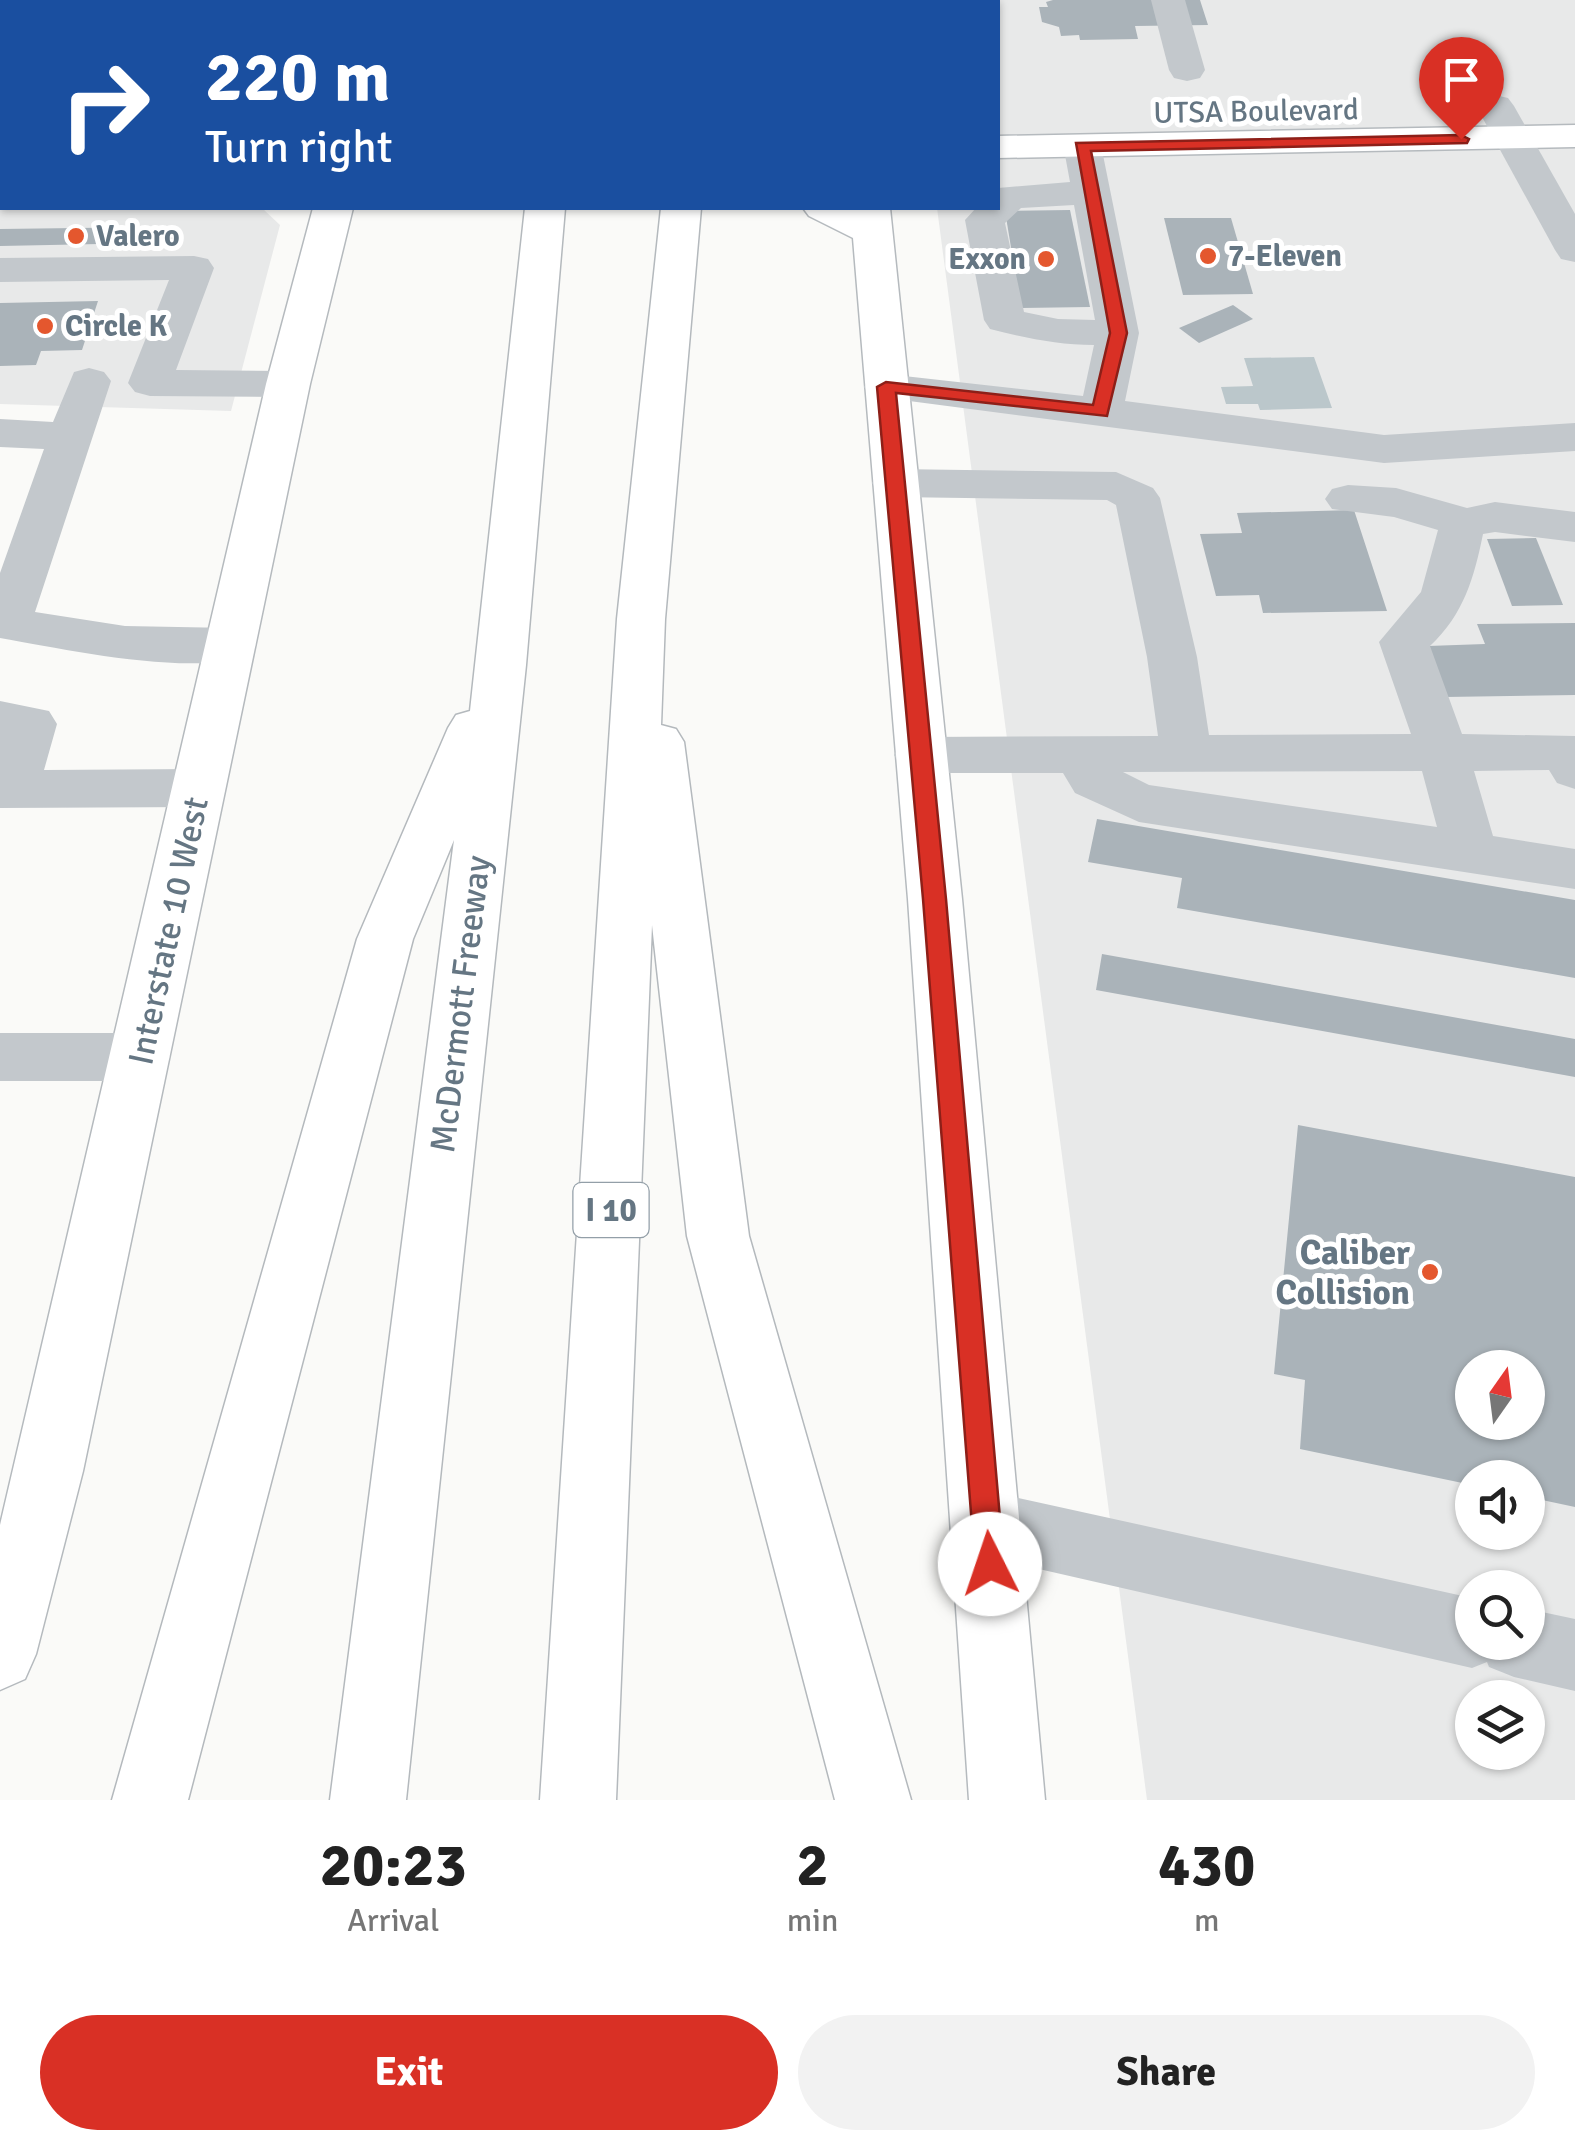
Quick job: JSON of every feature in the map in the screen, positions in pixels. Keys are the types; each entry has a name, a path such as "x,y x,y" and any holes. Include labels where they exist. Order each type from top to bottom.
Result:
{"main road":[{"name":"UTSA Boulevard","path":"1000,147 1082,146 1503,122 1575,107"},
{"name":"UTSA Boulevard","path":"1000,115 1503,122 1575,136"},
{"path":"320,218 350,220 370,210"},
{"name":"McDermott Freeway","path":"368,1800 500,665 545,210"},
{"name":"I 10","path":"578,1800 642,619 680,210"},
{"path":"836,210 877,216 886,387 987,1524 1007,1800"},
{"name":"Interstate 10 West","path":"0,1654 25,1490 140,1057 288,384 320,218"},
{"path":"642,619 718,1236 873,1800"},
{"path":"150,1800 385,939 500,665"}],"street":[{"path":"1168,0 1187,70"},
{"path":"1503,122 1575,250"},
{"path":"1082,146 1118,333 1100,412"},
{"path":"1000,206 1010,197 1091,192"},
{"path":"995,210 984,220 1005,320 1058,332 1118,333"},
{"path":"0,270 194,268 150,383 288,384"},
{"path":"88,381 69,437 16,547 3,622 126,644 231,645"},
{"path":"886,387 1384,449 1575,437"},
{"path":"0,433 69,437"},
{"path":"895,483 1116,486 1137,498 1172,657 1186,754"},
{"path":"1348,499 1396,504 1467,522 1495,517 1570,537"},
{"path":"1467,522 1460,530 1447,592 1434,616 1404,642 1443,754 1471,852"},
{"path":"0,719 31,724 6,789 199,788"},
{"path":"920,754 1566,752 1575,770"},
{"path":"1079,754 1093,780 1139,803 1575,869"},
{"path":"0,1057 140,1057"},
{"path":"987,1524 1455,1629"},
{"path":"1545,1649 1575,1656"}],"shaded area":[{"path":"1000,0 1575,0 1575,1800 1147,1800 937,210 1000,210"},
{"path":"0,210 264,210 280,225 231,411 0,404"},
{"path":"1314,357 1332,408 1260,410 1258,404 1226,404 1221,387 1253,386 1244,358"}],"building":[{"path":"1200,0 1208,25 1135,26 1138,39 1080,40 1079,35 1061,36 1059,27 1042,22 1039,7 1048,7 1046,2"},
{"name":"Exxon","path":"1070,210 1090,307 1021,308 1005,211"},
{"name":"7-Eleven","path":"1164,218 1231,218 1253,294 1183,295"},
{"name":"Valero","path":"154,227 149,243 0,246 0,229"},
{"name":"Circle K","path":"98,301 82,350 41,351 36,365 0,366 0,303"},
{"path":"1233,305 1253,319 1199,343 1179,328"},
{"path":"1354,510 1387,611 1263,613 1259,595 1216,596 1200,534 1242,533 1237,513"},
{"path":"1536,538 1563,605 1512,606 1487,539"},
{"path":"1575,623 1575,695 1445,697 1428,646 1485,644 1477,624"},
{"path":"1097,819 1575,900 1575,978 1177,908 1182,878 1088,862"},
{"path":"1102,954 1575,1039 1575,1077 1096,990"},
{"name":"Caliber Collision","path":"1298,1125 1575,1177 1575,1507 1545,1501 1545,1460 1455,1460 1455,1481 1300,1449 1305,1380 1274,1374"}],"place":[{"name":"Valero","path":"76,236"},
{"name":"7-Eleven","path":"1208,256"},
{"name":"Exxon","path":"1046,259"},
{"name":"Circle K","path":"45,326"},
{"name":"Caliber Collision","path":"1430,1272"}],"route":[{"path":"990,1564 886,387 1100,412 1118,333 1082,146 1461,139"}]}
